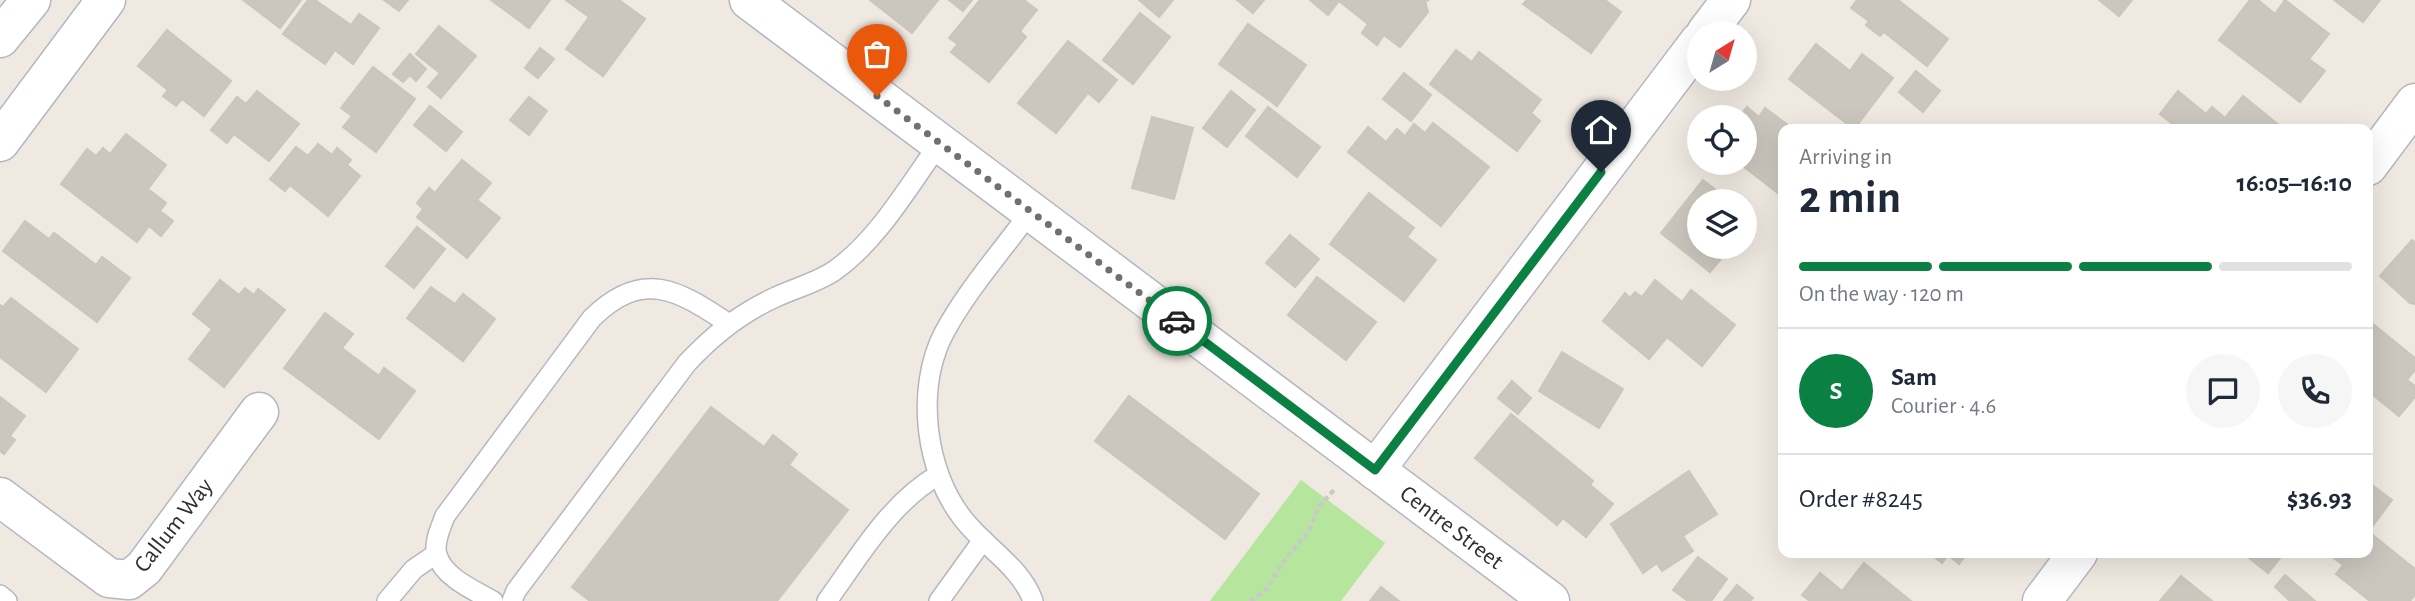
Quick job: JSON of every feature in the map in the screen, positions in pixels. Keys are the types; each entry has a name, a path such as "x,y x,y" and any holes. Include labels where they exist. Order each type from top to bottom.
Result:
{"street":[{"path":"0,38 31,0"},
{"path":"0,142 106,0"},
{"path":"1715,21 1731,0"},
{"name":"Centre Street","path":"752,1 1550,601"},
{"path":"1375,470 1687,58"},
{"path":"2373,159 2415,103"},
{"name":"Callum Way","path":"0,497 109,578 129,580 144,568 259,412"},
{"path":"2042,601 2074,558"}],"lane":[{"path":"512,601 516,592 687,363 729,324 757,306 807,286 853,256 874,233 939,144"},
{"path":"1031,211 954,315 936,351 928,394 928,419 931,449 938,475 964,520 1025,583 1033,601"},
{"path":"493,601 450,574 436,554 437,538 445,516 592,318 609,301 627,292 650,288 674,292 729,324"},
{"path":"827,601 892,513 915,489 938,475"},
{"path":"939,601 983,540"},
{"path":"387,601 414,569 436,554"},
{"path":"0,595 7,601"}],"path":[{"path":"1250,601 1264,592 1283,561 1309,531 1319,506 1334,491"}],"green space":[{"path":"1301,480 1385,543 1341,601 1210,601"}],"building":[{"path":"243,0 301,0 280,28"},
{"path":"308,0 315,0 351,25 359,14 379,28 353,64 335,50 325,64 283,34"},
{"path":"384,0 408,0 399,11"},
{"path":"491,0 550,0 529,28"},
{"path":"619,0 645,19 603,76 566,49 589,17 567,1"},
{"path":"870,0 938,0 912,33"},
{"path":"949,0 972,0 963,11"},
{"path":"980,0 1024,0 1037,10 1020,31 1026,37 989,82 951,52 958,44 949,38"},
{"path":"1139,0 1173,0 1159,17"},
{"path":"1237,0 1264,0 1253,13"},
{"path":"1310,0 1429,0 1425,1 1428,12 1400,47 1384,35 1377,45 1362,33 1368,24 1339,1 1328,15"},
{"path":"1527,0 1605,0 1621,12 1591,53 1523,4"},
{"path":"1857,0 1898,0 1948,39 1927,66 1884,32 1880,36 1866,25 1869,21 1851,8"},
{"path":"2099,0 2132,0 2119,16"},
{"path":"2250,0 2258,0 2275,14 2285,0 2329,34 2309,59 2325,71 2300,102 2219,40"},
{"path":"2334,0 2380,0 2363,22"},
{"path":"1140,13 1170,37 1133,84 1103,60"},
{"path":"1248,24 1306,65 1277,106 1219,64"},
{"path":"439,26 476,56 441,98 428,87 440,73 416,54"},
{"path":"167,30 231,81 204,116 182,99 176,106 163,96 168,90 138,66"},
{"path":"1068,41 1117,80 1099,102 1088,93 1056,133 1018,103"},
{"path":"1816,44 1850,71 1862,54 1893,78 1858,124 1848,124 1789,79"},
{"path":"540,48 554,59 538,78 525,68"},
{"path":"1456,50 1472,62 1479,52 1541,100 1531,113 1540,121 1517,151 1430,84"},
{"path":"410,54 426,69 416,81 410,75 403,82 393,74"},
{"path":"373,67 415,99 376,152 343,127 352,116 341,108"},
{"path":"1916,71 1940,91 1923,112 1899,92"},
{"path":"1404,73 1431,95 1411,121 1383,99"},
{"path":"257,91 299,124 269,161 234,134 227,143 211,130 237,97 246,104"},
{"path":"1231,91 1255,110 1227,147 1203,128"},
{"path":"2178,91 2206,114 2212,107 2225,118 2243,96 2278,124 2172,124 2160,114"},
{"path":"529,97 547,111 529,135 510,120"},
{"path":"430,106 462,132 446,151 414,125"},
{"path":"1268,107 1320,147 1297,177 1246,136"},
{"path":"1765,108 1787,124 1778,124 1778,193 1755,175 1757,175 1757,115 1759,117"},
{"path":"1152,117 1193,128 1174,199 1132,188"},
{"path":"1433,123 1489,167 1441,226 1348,152 1368,127 1386,142 1397,129 1405,136 1414,124 1425,133"},
{"path":"126,134 166,165 148,189 166,203 160,211 173,221 161,236 149,226 137,242 61,184 87,149 96,156 103,148 110,154"},
{"path":"318,144 332,155 337,148 351,160 347,165 360,176 328,216 290,185 285,191 270,179 296,147 308,156"},
{"path":"462,160 491,183 477,200 500,218 467,258 417,217 423,209 417,203 429,188 435,193"},
{"path":"1703,180 1715,189 1696,189"},
{"path":"1369,193 1414,228 1407,237 1436,260 1404,301 1330,244"},
{"path":"1687,200 1687,254 1661,233"},
{"path":"25,221 49,239 54,233 96,265 102,257 130,278 97,322 3,251"},
{"path":"417,227 445,249 414,288 386,266"},
{"path":"1290,235 1319,259 1295,287 1266,263"},
{"path":"2412,240 2415,242 2415,304 2410,303 2380,276"},
{"path":"1694,259 1721,259 1710,272"},
{"path":"1317,277 1376,322 1346,360 1288,315"},
{"path":"220,280 239,295 245,288 254,295 258,289 285,310 224,387 189,359 212,329 193,314"},
{"path":"1655,280 1682,302 1691,290 1735,325 1702,366 1667,337 1649,359 1603,321 1625,293 1630,298 1635,292 1642,297"},
{"path":"431,287 455,304 463,294 495,319 463,361 407,318"},
{"path":"11,298 78,349 46,392 0,357 0,305 3,307"},
{"path":"325,313 353,334 342,348 379,376 384,368 415,391 379,439 284,368"},
{"path":"2373,324 2415,358 2415,370 2407,380 2415,386 2415,397 2399,416 2373,395"},
{"path":"1562,352 1623,389 1599,428 1539,391"},
{"path":"1512,381 1531,398 1518,414 1498,398"},
{"path":"1129,396 1259,494 1225,539 1095,441"},
{"path":"0,397 25,416 10,436 15,440 4,454 0,451"},
{"path":"711,407 764,447 773,435 797,454 789,465 848,510 777,601 590,601 572,587"},
{"path":"1511,414 1593,481 1590,485 1613,504 1586,537 1563,518 1557,525 1475,458"},
{"path":"1689,471 1717,514 1683,536 1693,551 1662,571 1657,563 1643,573 1611,524"},
{"path":"2373,486 2392,500 2373,525"},
{"path":"2373,535 2415,569 2415,595 2410,601 2370,601 2336,574 2343,565 2334,558 2373,558"},
{"path":"1698,557 1727,579 1711,601 1688,601 1673,590"},
{"path":"1952,558 1963,558 1959,564"},
{"path":"2249,558 2280,558 2268,573"},
{"path":"1864,563 1911,601 1810,601 1802,595 1820,573 1842,591"},
{"path":"2285,575 2315,601 2290,601 2275,587"},
{"path":"2181,576 2212,601 2160,601"},
{"path":"1737,585 1753,598 1750,601 1724,601"},
{"path":"1381,587 1399,601 1370,601"}],"way so far":[{"path":"877,96 1177,321"}],"route":[{"path":"1177,321 1375,470 1601,172"}]}
